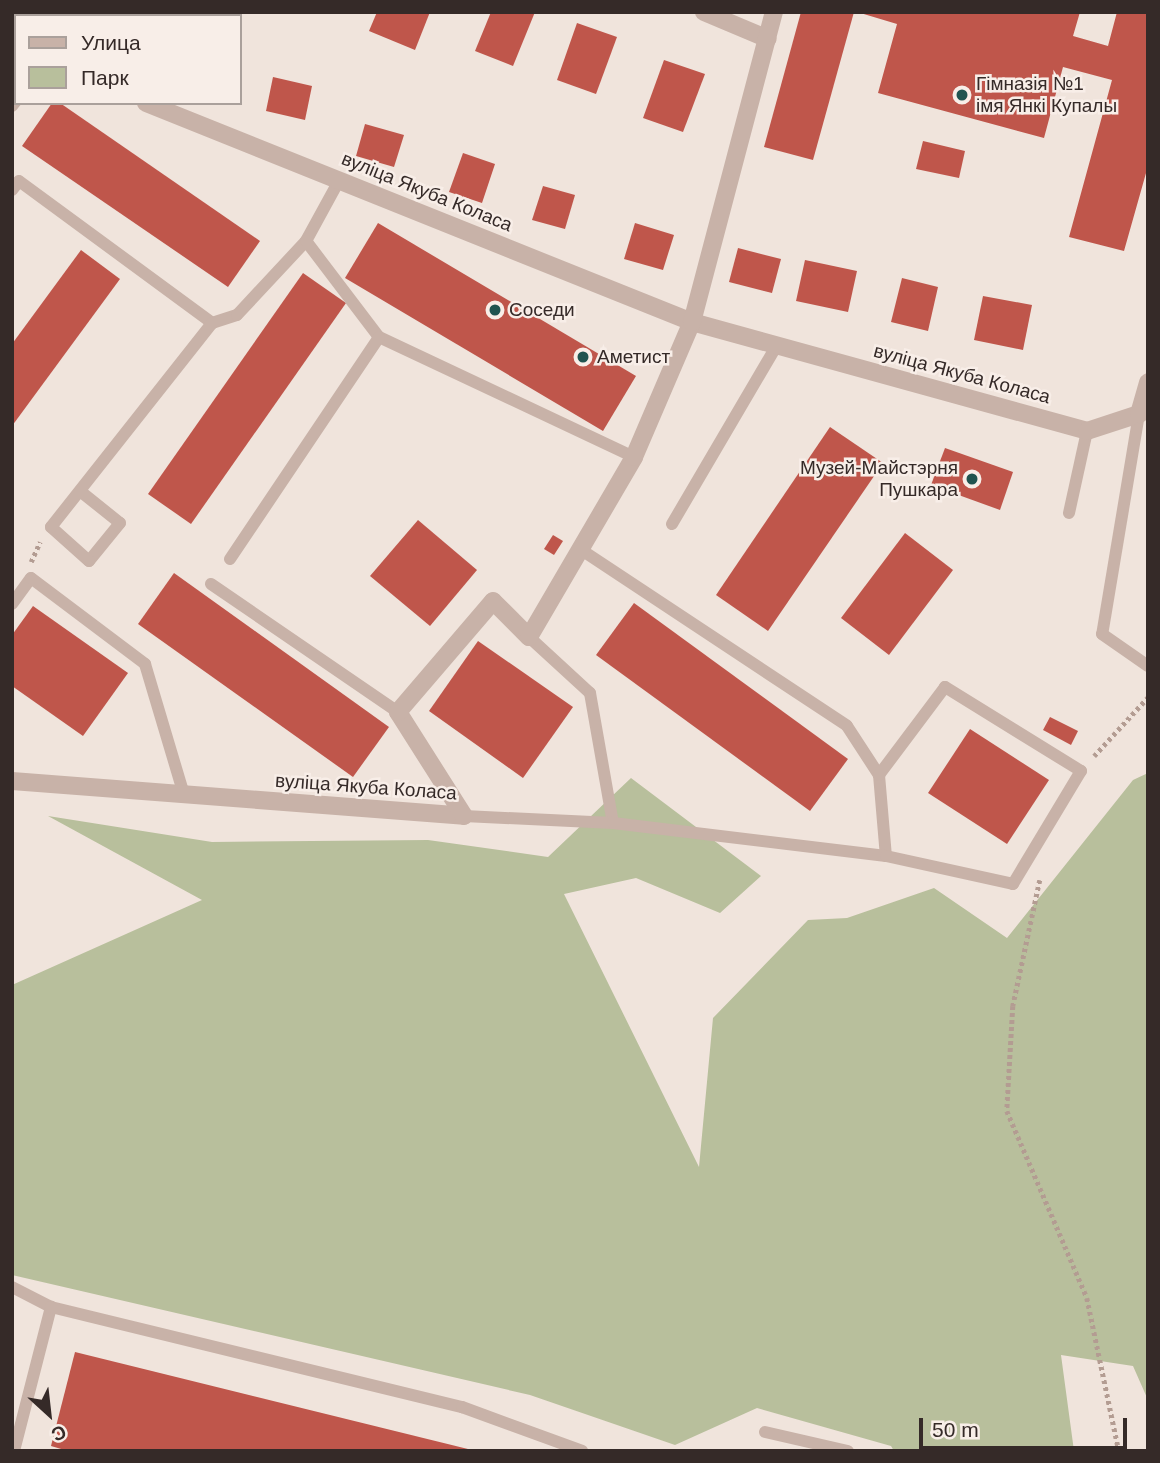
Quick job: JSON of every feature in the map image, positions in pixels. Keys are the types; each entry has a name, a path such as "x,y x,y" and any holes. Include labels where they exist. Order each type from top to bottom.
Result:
{"street":[{"path":"704,12 768,39"},
{"path":"398,712 493,601 529,637 634,457 692,323 774,12"},
{"name":"вуліца Якуба Коласа","path":"151,105 692,323 1087,431"},
{"path":"1087,431 1139,414 1148,382"},
{"name":"вуліца Якуба Коласа","path":"398,712 464,816"},
{"name":"вуліца Якуба Коласа","path":"12,780 464,816"}],"lane":[{"path":"80,491 120,523 89,561 51,527 212,323 237,315 306,241 340,179"},
{"path":"14,183 212,323"},
{"path":"306,241 380,337 634,457"},
{"path":"230,559 380,337"},
{"path":"672,523 777,345"},
{"path":"1139,414 1102,635 1148,666"},
{"path":"1069,513 1087,431"},
{"path":"580,549 847,726 878,775 886,856"},
{"path":"12,604 31,578 145,664 184,795"},
{"path":"211,584 398,712"},
{"path":"529,637 590,693 613,823"},
{"path":"464,816 613,823 886,856 1013,884 1081,771 945,687 878,775"},
{"path":"12,1287 51,1307 462,1406 582,1451"},
{"path":"14,1451 51,1307"},
{"path":"765,1432 848,1451"}],"path":[{"path":"1081,771 1148,697"},
{"path":"1041,876 1013,1006 1007,1111 1087,1297 1119,1451"}],"green space":[{"path":"1148,773 1148,1400 1133,1366 1061,1355 1074,1451 894,1451 891,1446 757,1408 675,1445 530,1395 12,1275 12,985 202,900 48,816 212,842 428,840 548,857 631,778 761,876 720,913 636,878 564,894 699,1167 713,1018 808,920 847,918 934,888 1007,938 1133,780"}],"building":[{"path":"47,12 91,12 69,14"},
{"path":"377,12 430,12 415,50 369,31"},
{"path":"491,12 535,12 513,66 475,51"},
{"path":"801,12 854,12 813,160 764,147"},
{"path":"857,12 1080,12 1073,36 1108,46 1117,12 1148,12 1148,166 1124,251 1069,237 1112,80 1063,67 1044,138 878,93 897,24"},
{"path":"577,23 617,37 596,94 557,80"},
{"path":"664,60 705,74 683,132 643,118"},
{"path":"273,77 312,86 305,120 266,111"},
{"path":"51,105 63,105 260,241 228,287 22,146"},
{"path":"365,124 404,135 394,167 356,156"},
{"path":"923,141 965,151 959,178 916,169"},
{"path":"463,153 495,164 482,203 449,192"},
{"path":"543,186 575,195 565,229 532,220"},
{"path":"378,223 636,376 603,431 345,278"},
{"path":"635,223 674,235 663,270 624,259"},
{"path":"738,248 781,259 772,293 729,282"},
{"path":"81,250 120,279 12,426 12,344"},
{"path":"805,260 857,271 848,312 796,301"},
{"path":"303,273 346,303 191,524 148,494"},
{"path":"902,278 938,287 928,331 891,322"},
{"path":"983,296 1032,305 1023,350 974,340"},
{"path":"830,427 883,463 768,631 716,595"},
{"name":"Музей-Майстэрня Пушкара","path":"945,448 1013,472 1000,510 931,485"},
{"path":"418,520 477,570 430,626 370,576"},
{"path":"905,533 953,570 889,655 841,618"},
{"path":"553,535 563,541 554,555 544,549"},
{"path":"174,573 389,727 353,777 138,624"},
{"path":"634,603 848,759 810,811 596,655"},
{"path":"33,606 128,673 83,736 12,686 12,635"},
{"path":"478,641 573,707 523,778 429,711"},
{"path":"1050,717 1078,731 1071,745 1043,730"},
{"path":"970,729 1049,780 1007,844 928,793"},
{"path":"75,1352 472,1451 68,1451 51,1446"}],"place":[{"name":"Гімназія №1 імя Янкі Купалы","path":"962,95"},
{"name":"Соседи","path":"495,310"},
{"name":"Аметист","path":"583,357"},
{"name":"Музей-Майстэрня Пушкара","path":"972,479"}]}
